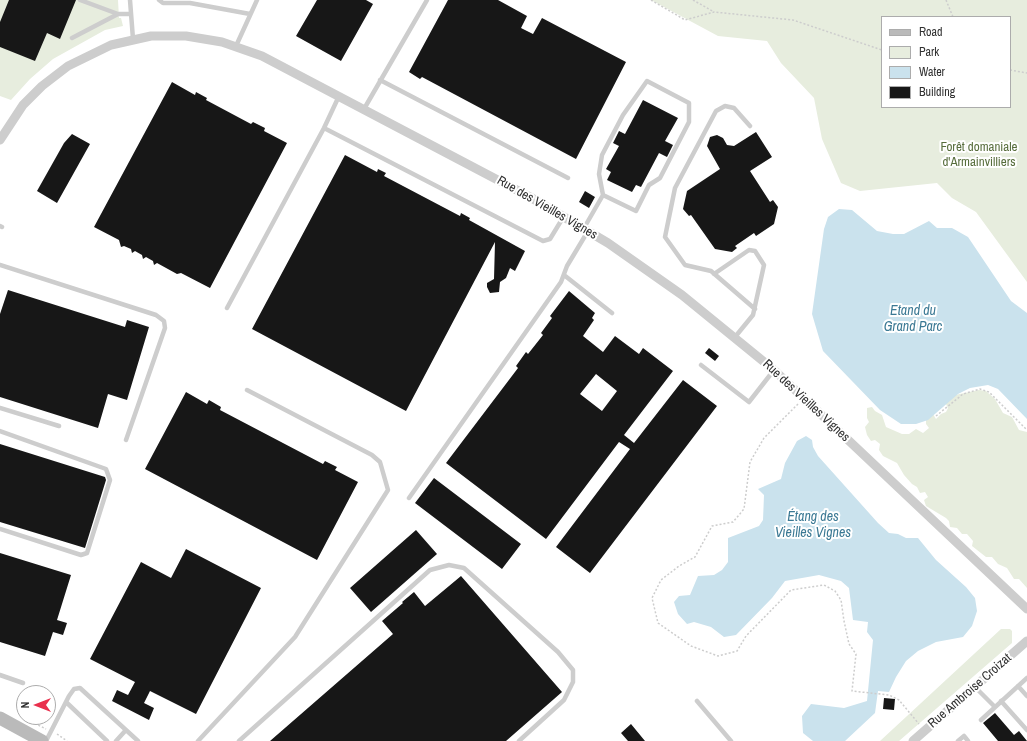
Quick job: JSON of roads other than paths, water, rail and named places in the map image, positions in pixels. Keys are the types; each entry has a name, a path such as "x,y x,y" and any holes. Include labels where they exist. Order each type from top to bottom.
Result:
{"main road":[{"path":"0,718 42,741"}],"street":[{"name":"Rue des Vieilles Vignes","path":"0,140 23,105 60,71 98,50 133,39 151,36 186,36 211,39 236,46 277,63 564,216 669,286 735,337 774,370 1027,609"},
{"name":"Rue Ambroise Croizat","path":"913,741 1027,641"}],"lane":[{"path":"80,0 118,14 130,14"},
{"path":"130,0 133,39"},
{"path":"159,0 163,2 190,3 250,14"},
{"path":"236,46 257,0"},
{"path":"364,109 427,0"},
{"path":"72,38 118,14"},
{"path":"380,80 568,178"},
{"path":"409,498 561,282 567,266 603,195 598,174 602,155 623,115 647,81 689,103 689,122 660,178 649,185 636,211 603,195"},
{"path":"227,308 324,128 339,96"},
{"path":"750,126 734,108 725,106 720,107 716,111 675,188 665,235 666,240 685,265 707,270 714,274 756,309"},
{"path":"324,128 509,222 539,240 546,241 550,239 564,216"},
{"path":"714,274 749,250 755,251 764,264 756,309 751,318 735,337"},
{"path":"0,265 156,315 164,321 165,328 126,440"},
{"path":"564,275 612,313"},
{"path":"701,365 749,402 774,370"},
{"path":"198,741 295,638 388,490 380,462 372,455 247,390"},
{"path":"0,408 59,426"},
{"path":"0,431 106,469 110,480 87,553 81,555 0,529"},
{"path":"239,741 430,570 449,565 464,568 558,652 572,670 572,682 564,700 519,741"},
{"path":"0,675 23,683"},
{"path":"980,720 1027,678"},
{"path":"1018,686 1027,696"},
{"path":"975,687 995,707"},
{"path":"46,741 74,689 80,688 138,741"},
{"path":"697,701 731,741"},
{"path":"1001,701 1027,730"},
{"path":"66,702 107,741"},
{"path":"116,741 126,730"},
{"path":"958,741 964,736 968,741"}],"water":[{"name":"Etand du Grand Parc","path":"839,209 852,210 877,231 893,234 904,234 929,221 937,228 952,228 968,237 1011,301 1027,313 1027,419 998,389 988,385 970,388 958,394 928,420 916,424 901,424 880,410 823,351 812,314 824,229 828,217"},
{"name":"Étang des Vieilles Vignes","path":"806,436 812,440 813,447 818,456 878,523 889,533 898,534 906,538 918,538 936,560 966,587 975,598 977,611 972,626 963,637 936,642 918,651 906,661 889,692 878,691 875,713 845,741 813,741 803,733 802,716 811,704 844,708 867,701 873,640 867,632 868,622 853,620 849,588 841,581 819,575 785,581 772,598 736,635 724,637 711,627 694,622 687,624 678,614 674,602 679,596 690,595 698,576 714,575 722,570 728,562 728,538 759,526 763,520 764,495 758,489 781,479 785,463 797,441"}],"park label":[{"name":"Forêt domaniale d'Armainvilliers","path":"979,156"}]}
